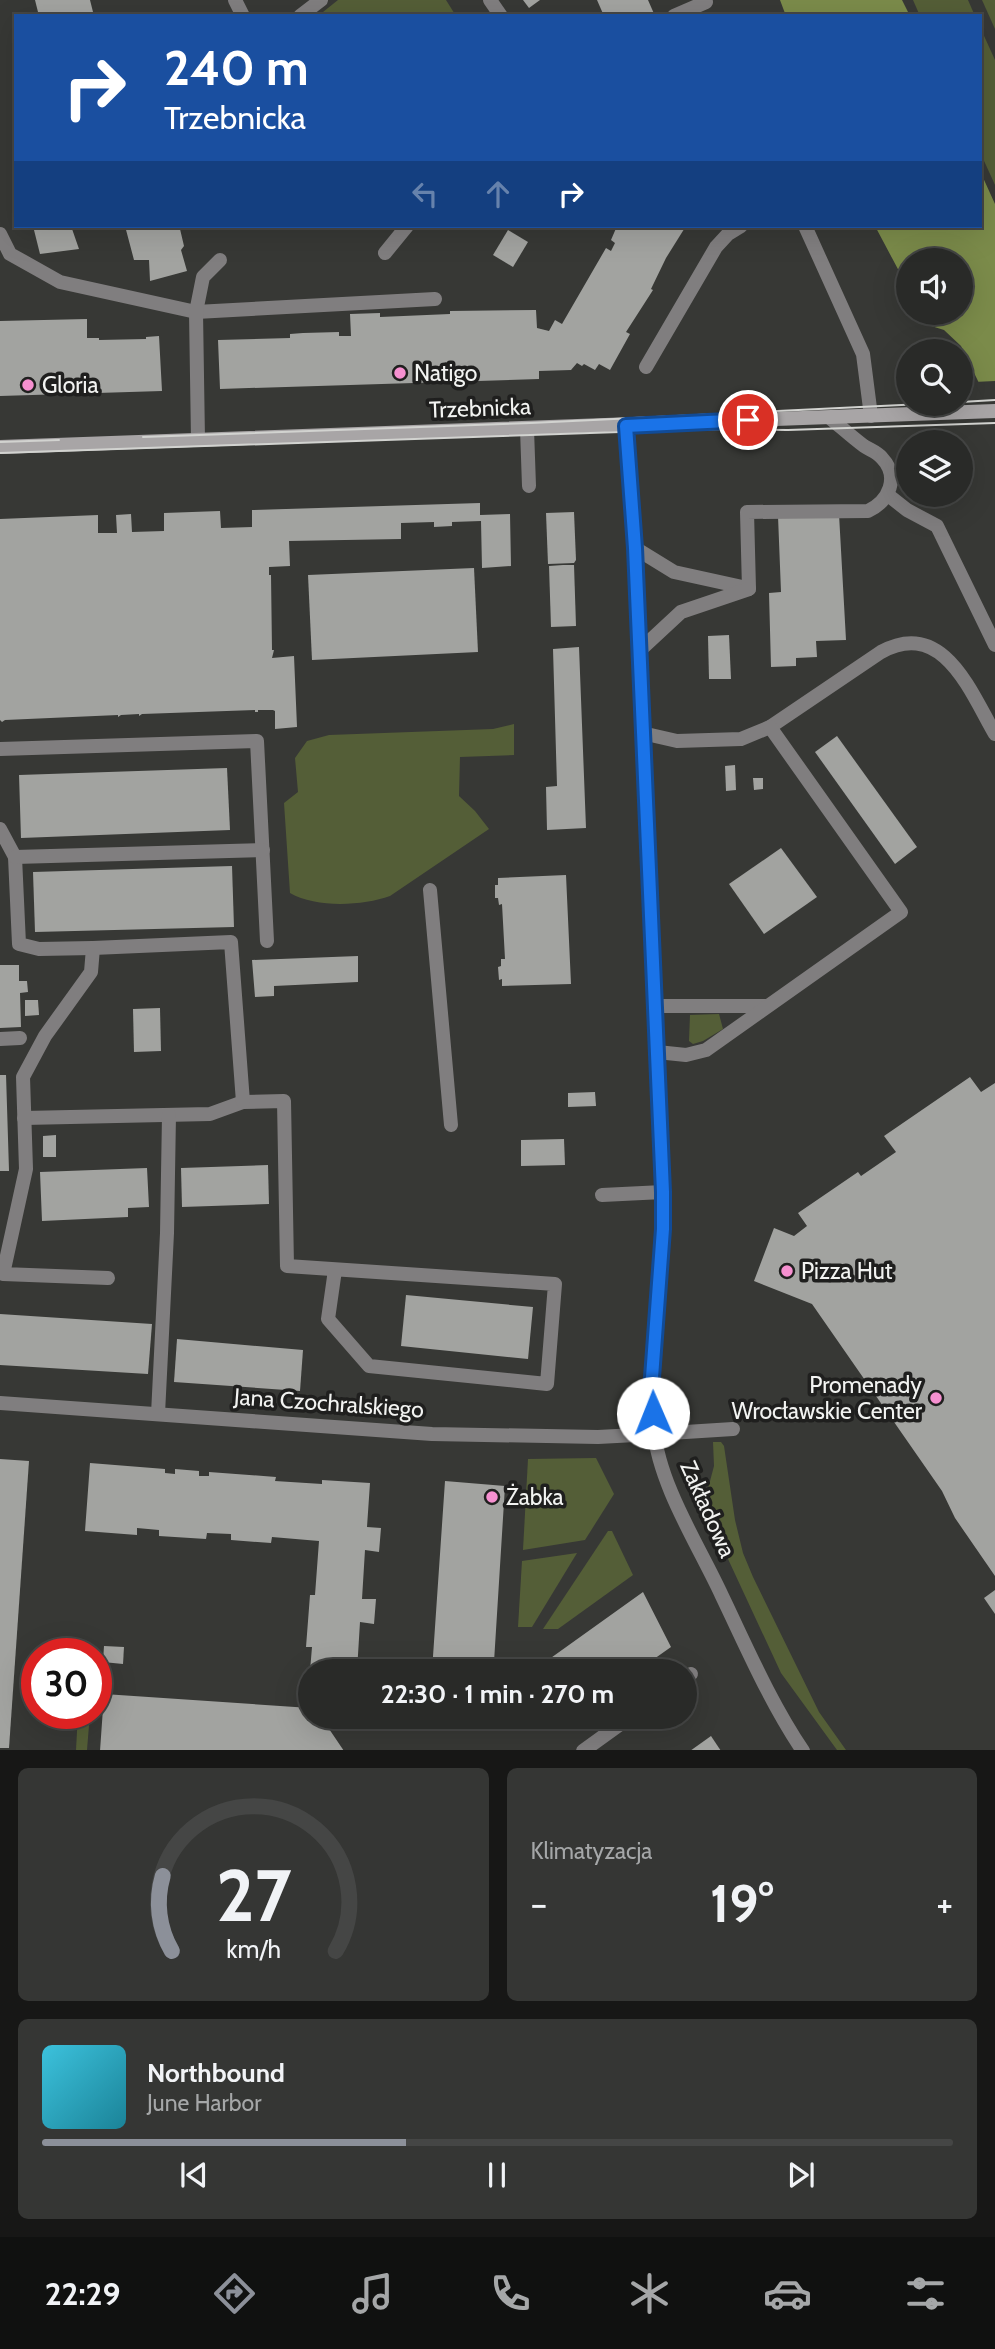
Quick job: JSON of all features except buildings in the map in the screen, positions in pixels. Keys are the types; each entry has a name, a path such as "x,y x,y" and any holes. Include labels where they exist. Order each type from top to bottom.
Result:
{"street":[{"path":"303,14 321,0"},
{"path":"681,14 708,6"},
{"path":"385,253 405,228"},
{"path":"646,367 716,247 727,234 738,228"},
{"path":"806,228 863,354 870,416"},
{"path":"0,234 10,254 60,282 196,312 435,299"},
{"path":"198,440 196,312 203,277 220,261"},
{"name":"Trzebnicka","path":"0,447 995,411"},
{"path":"749,589 747,512 868,510 881,505 888,495 891,473 886,462 830,418"},
{"name":"Zakładowa","path":"626,426 635,548 663,1192 663,1229 651,1391 654,1434 668,1484 690,1534 722,1594 767,1690 802,1750"},
{"path":"527,429 529,486"},
{"path":"888,495 907,510 937,526 995,645"},
{"path":"635,548 674,572 749,589"},
{"path":"639,651 681,612 749,589"},
{"path":"642,733 677,741 741,739 770,727 881,652 892,646 914,643 942,653 955,668 995,734"},
{"path":"657,1052 685,1055 706,1051 901,912 770,727"},
{"path":"0,749 257,741 267,941"},
{"path":"0,829 15,857 19,944 38,949 231,942 243,1102"},
{"path":"15,857 262,850"},
{"path":"430,890 451,1125"},
{"path":"93,948 91,972 45,1036 23,1077 26,1169 3,1274 108,1278"},
{"path":"656,1006 767,1006"},
{"path":"0,1039 20,1038"},
{"path":"24,1118 210,1114 243,1102 284,1101 287,1266 555,1284 547,1384 369,1366 328,1320 335,1270"},
{"path":"158,1414 167,1233 169,1115"},
{"path":"602,1195 663,1192"},
{"name":"Jana Czochralskiego","path":"0,1403 444,1434 597,1437 733,1429"},
{"path":"584,1750 613,1729"}],"shaded area":[{"path":"338,0 446,0 455,14 320,14"},
{"path":"780,0 902,0 909,14 785,14"},
{"path":"913,0 968,0 974,14 919,14"},
{"path":"982,0 995,0 995,29"},
{"path":"982,31 995,60 995,185 982,156"},
{"path":"982,175 995,204 995,416 973,371 973,339 954,339 944,330 928,325 973,325 973,248 896,248 896,265 876,228 982,228"},
{"path":"514,724 514,755 460,757 459,796 489,829 390,896 366,902 339,904 313,901 290,893 284,803 298,792 295,758 307,741 329,735 493,729"},
{"path":"719,1014 723,1029 703,1041 693,1044 689,1041 690,1015"},
{"path":"713,1442 721,1442 724,1446 735,1520 743,1553 753,1577 819,1712 846,1750 837,1750 781,1673 709,1518 705,1500 714,1466"},
{"path":"596,1458 614,1494 585,1540 523,1550 528,1459"},
{"path":"608,1531 612,1531 633,1575 558,1629 543,1629"},
{"path":"577,1553 532,1627 518,1627 522,1561"},
{"path":"77,1729 89,1729 87,1750 76,1750"}],"pier":[{"path":"995,381 995,419 974,382"}],"tram line":[{"path":"973,401 995,400"},
{"path":"143,437 531,423 896,405"},
{"path":"0,453 710,429 788,430 995,423"},
{"path":"0,442 59,440"}],"place":[{"name":"Natigo","path":"400,373"},
{"name":"Gloria","path":"28,385"},
{"name":"Pizza Hut","path":"787,1271"},
{"name":"Promenady Wrocławskie Center","path":"936,1398"},
{"name":"Żabka","path":"492,1497"}],"route":[{"path":"653,1413 651,1391 663,1229 663,1192 635,548 626,426 748,420"}]}
